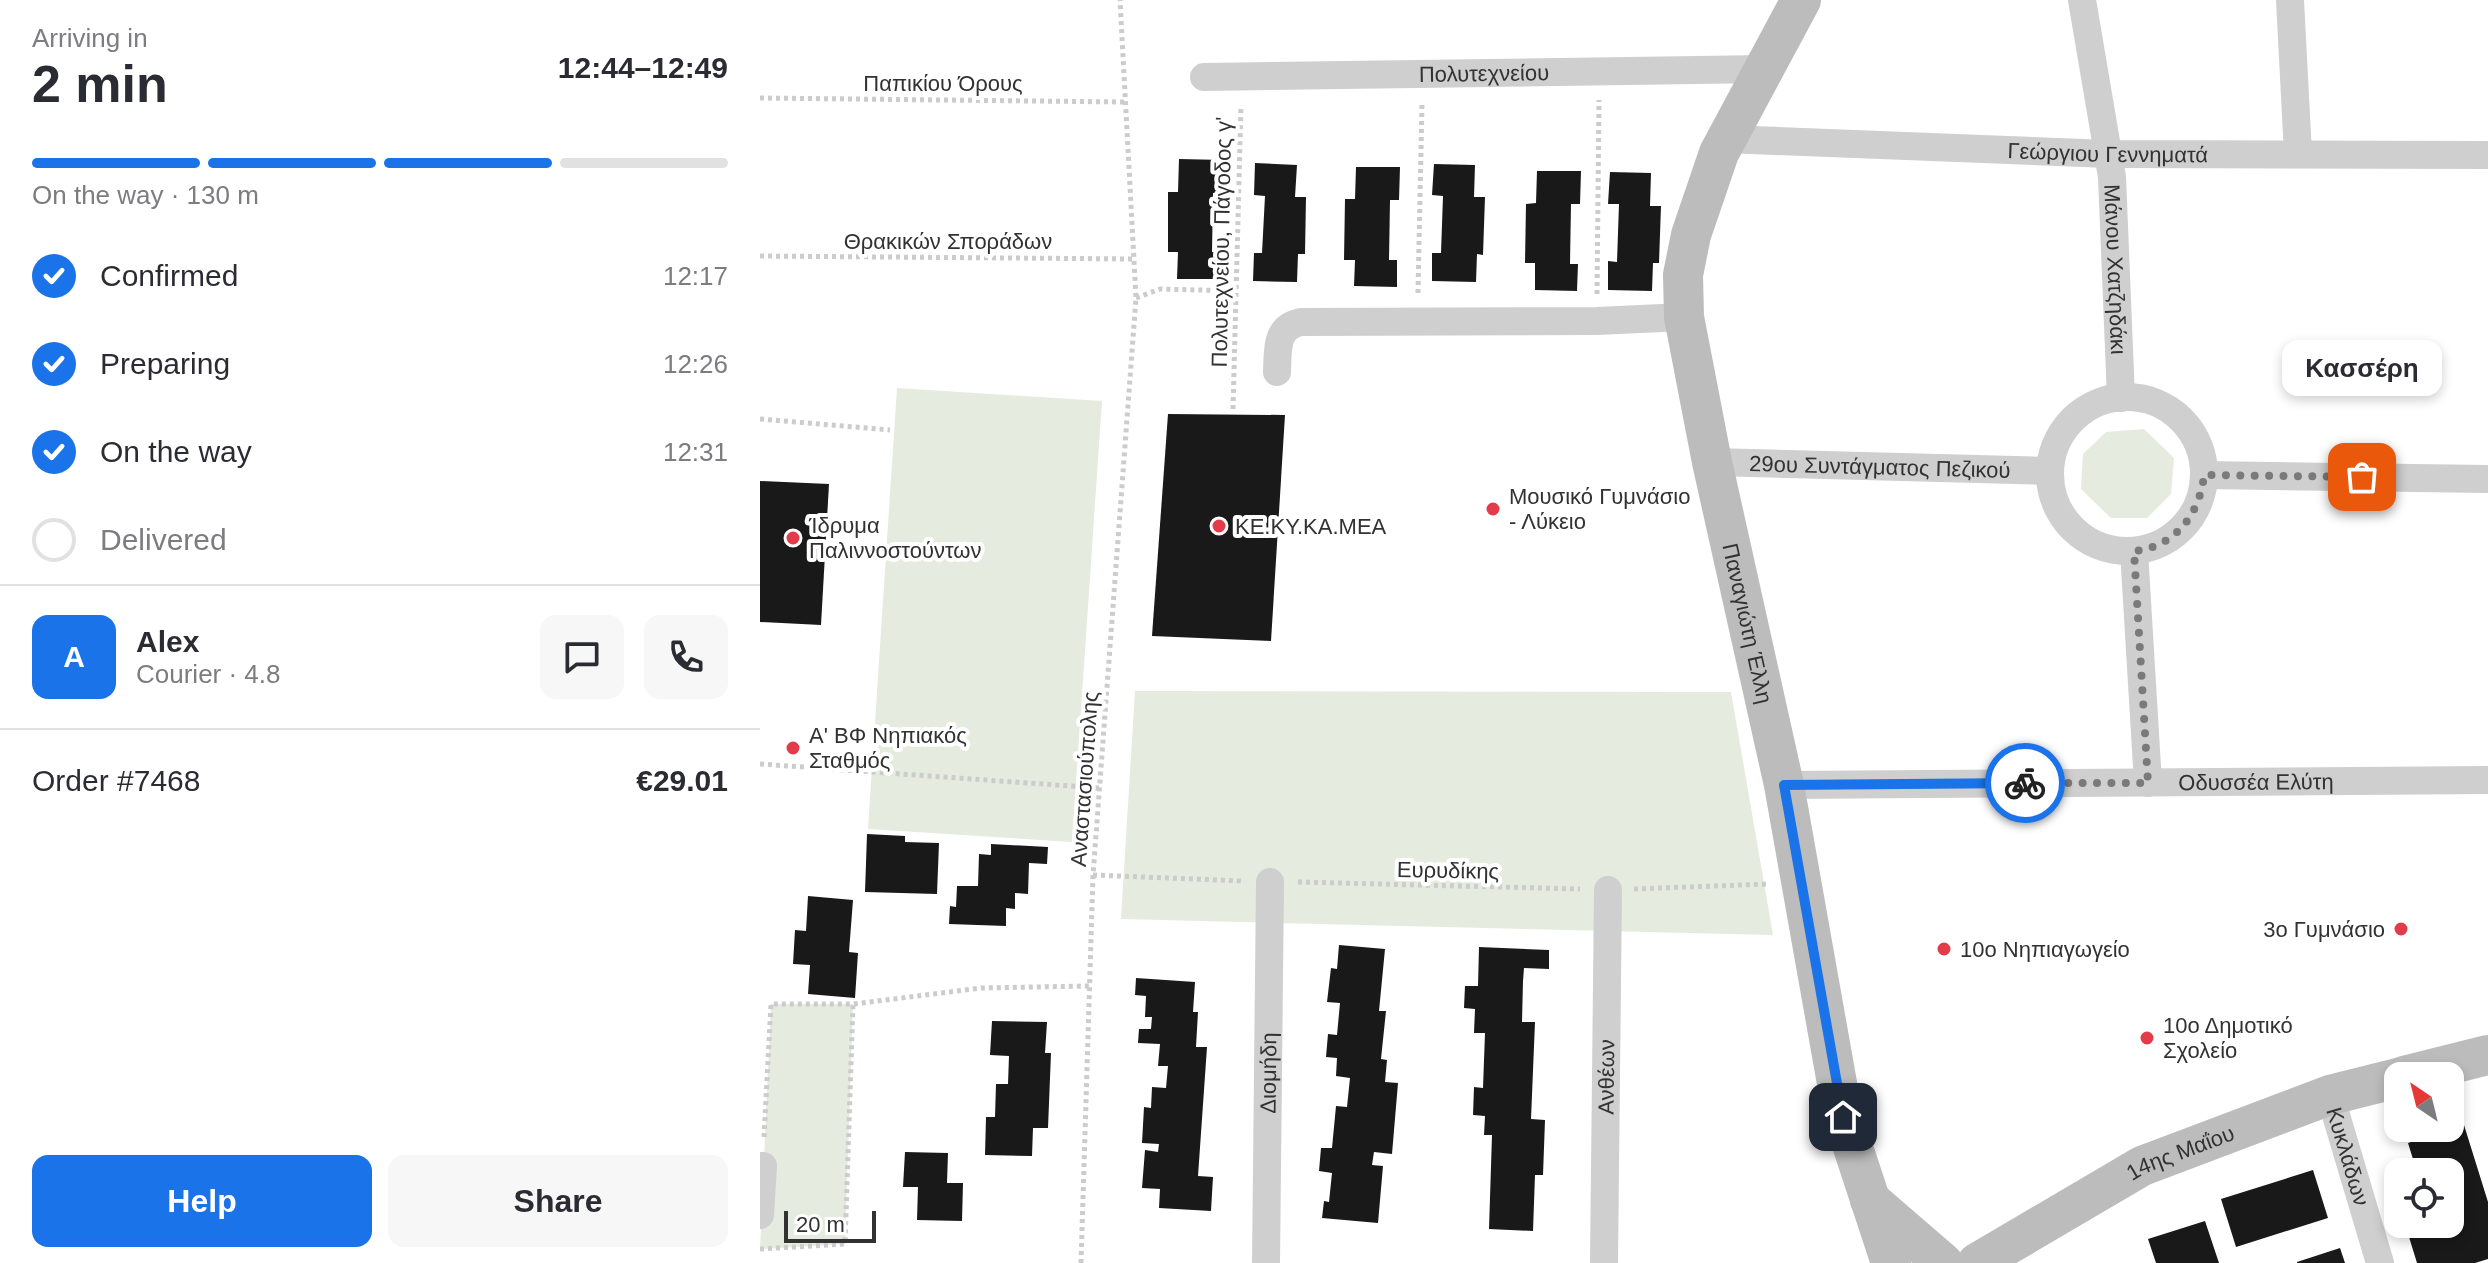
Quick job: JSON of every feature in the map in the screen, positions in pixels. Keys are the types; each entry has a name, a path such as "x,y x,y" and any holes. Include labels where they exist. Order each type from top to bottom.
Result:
{"street":[{"name":"Παναγιώτη Έλλη","path":"1801,0 1719,153 1691,235 1683,275 1684,317 1712,462 1784,785 1843,1117 1891,1263"},
{"name":"Μάνου Χατζηδάκι","path":"2082,0 2109,154 2121,398"},
{"path":"2290,0 2298,154"},
{"name":"Πολυτεχνείου","path":"1204,77 1765,69"},
{"name":"Γεώργιου Γεννηματά","path":"1726,139 2109,154 2488,155"},
{"path":"1277,372 1280,336 1292,324 1597,321 1684,317"},
{"path":"2121,398 2152,401 2169,409 2184,422 2202,454 2204,475 2197,507 2187,523 2174,536 2158,545 2134,551 2104,548 2072,530 2060,515 2053,497 2050,471 2057,442 2066,426 2097,403 2121,398"},
{"name":"29ου Συντάγματος Πεζικού","path":"1712,462 2050,471"},
{"path":"2204,475 2488,479"},
{"path":"2134,551 2148,783"},
{"name":"Οδυσσέα Ελύτη","path":"1784,785 2488,780"},
{"name":"Διομήδη","path":"1266,1263 1270,882"},
{"name":"Ανθέων","path":"1604,1263 1608,890"},
{"path":"2460,1062 2488,1055"},
{"name":"14ης Μαΐου","path":"1977,1263 2142,1166 2330,1095 2384,1082"},
{"name":"Κυκλάδων","path":"2330,1095 2380,1263"},
{"path":"760,1215 761,1166"},
{"path":"1869,1199 1943,1263"}],"path":[{"name":"Αναστασιούπολης","path":"1081,1263 1093,875 1136,298 1120,0"},
{"path":"1597,321 1600,71"},
{"path":"1417,322 1422,74"},
{"name":"Πολυτεχνείου, Πάγοδος γ'","path":"1233,409 1242,76"},
{"name":"Παπικίου Όρους","path":"760,98 1126,102"},
{"name":"Θρακικών Σποράδων","path":"760,256 1135,259"},
{"path":"1136,298 1160,289 1236,291"},
{"path":"760,419 890,430"},
{"path":"760,764 1099,788"},
{"name":"Ευρυδίκης","path":"1093,875 1608,890 1803,883"},
{"path":"761,1166 771,1004 853,1004 981,988 1090,986"},
{"path":"760,1249 845,1244 853,1004"}],"shaded area":[{"path":"897,388 1102,401 1072,842 868,829"},
{"path":"2144,429 2174,458 2171,494 2147,518 2111,518 2081,489 2083,454 2106,432"},
{"path":"1135,691 1731,692 1773,935 1121,919"},
{"path":"771,1004 853,1004 845,1244 760,1249"}],"building":[{"path":"1179,159 1223,160 1222,193 1213,193 1212,252 1220,253 1220,279 1177,279 1178,252 1168,252 1168,192 1178,192"},
{"path":"1255,163 1297,165 1295,197 1306,197 1305,254 1298,254 1297,282 1253,281 1254,253 1262,253 1265,196 1254,195"},
{"path":"1434,164 1475,165 1474,197 1485,197 1483,255 1477,254 1476,282 1432,281 1432,253 1441,253 1443,196 1432,195"},
{"path":"1356,167 1400,167 1399,200 1390,200 1389,260 1397,260 1397,287 1354,286 1355,260 1344,260 1345,199 1355,199"},
{"path":"1537,171 1581,171 1580,204 1571,204 1570,264 1578,264 1577,291 1535,290 1535,263 1525,263 1526,204 1536,203"},
{"path":"1610,172 1651,173 1650,206 1661,206 1659,263 1653,263 1652,291 1608,290 1608,261 1617,262 1619,204 1608,204"},
{"name":"ΚΕ.ΚΥ.ΚΑ.ΜΕΑ","path":"1168,414 1285,415 1271,641 1152,636"},
{"name":"Ίδρυμα Παλιννοστούντων","path":"760,481 829,484 821,625 760,622"},
{"path":"867,834 905,836 905,842 939,843 937,894 865,892"},
{"path":"991,844 1048,847 1047,864 1029,863 1028,894 1015,893 1015,909 1006,908 1006,926 949,924 950,906 956,907 957,886 978,886 979,854 991,855"},
{"path":"808,896 853,900 849,952 858,953 855,998 808,994 810,965 793,964 795,930 806,931"},
{"path":"1339,945 1385,949 1379,1011 1386,1011 1381,1059 1387,1060 1385,1082 1398,1083 1392,1154 1374,1152 1372,1165 1383,1166 1378,1223 1322,1218 1324,1201 1329,1202 1332,1173 1319,1171 1321,1148 1332,1148 1336,1106 1347,1107 1350,1078 1336,1076 1337,1058 1326,1057 1328,1034 1337,1035 1340,1003 1327,1002 1331,968 1337,969"},
{"path":"1479,947 1549,950 1549,969 1524,968 1523,981 1522,1022 1535,1022 1531,1119 1545,1120 1543,1175 1535,1175 1533,1231 1489,1229 1492,1135 1484,1135 1485,1116 1473,1115 1474,1087 1483,1088 1485,1033 1474,1033 1475,1009 1464,1008 1465,986 1478,986"},
{"path":"1136,978 1195,982 1193,1012 1198,1012 1196,1047 1207,1047 1198,1176 1213,1177 1211,1211 1159,1208 1160,1189 1142,1188 1145,1150 1158,1152 1159,1144 1142,1143 1144,1107 1151,1108 1152,1087 1166,1088 1168,1066 1158,1066 1160,1044 1138,1043 1139,1029 1151,1029 1152,1017 1145,1017 1146,996 1135,995"},
{"path":"992,1021 1047,1022 1045,1053 1051,1053 1048,1128 1033,1128 1032,1156 985,1155 986,1117 995,1117 996,1084 1008,1084 1009,1056 990,1055"},
{"path":"2464,1125 2488,1202 2488,1259 2475,1263 2417,1263 2409,1238 2464,1238 2464,1158 2413,1158 2408,1143 2464,1142"},
{"path":"905,1152 948,1153 947,1183 963,1183 962,1221 917,1220 918,1187 903,1187"},
{"path":"2313,1170 2328,1218 2236,1247 2221,1199"},
{"path":"2205,1221 2219,1263 2156,1263 2148,1239"},
{"path":"2340,1248 2345,1263 2297,1263 2297,1262"}],"way so far":[{"path":"2025,783 2148,783 2134,551 2158,545 2174,536 2187,523 2197,507 2204,475 2362,477"}],"place":[{"name":"Κασσέρη","path":"2362,477"},
{"name":"Μουσικό Γυμνάσιο - Λύκειο","path":"1493,509"},
{"name":"ΚΕ.ΚΥ.ΚΑ.ΜΕΑ","path":"1219,526"},
{"name":"Ίδρυμα Παλιννοστούντων","path":"793,538"},
{"name":"Α' ΒΦ Νηπιακός Σταθμός","path":"793,748"},
{"name":"3ο Γυμνάσιο","path":"2401,929"},
{"name":"10ο Νηπιαγωγείο","path":"1944,949"},
{"name":"10ο Δημοτικό Σχολείο","path":"2147,1038"}],"route":[{"path":"1843,1117 1784,785 2025,783"}]}
